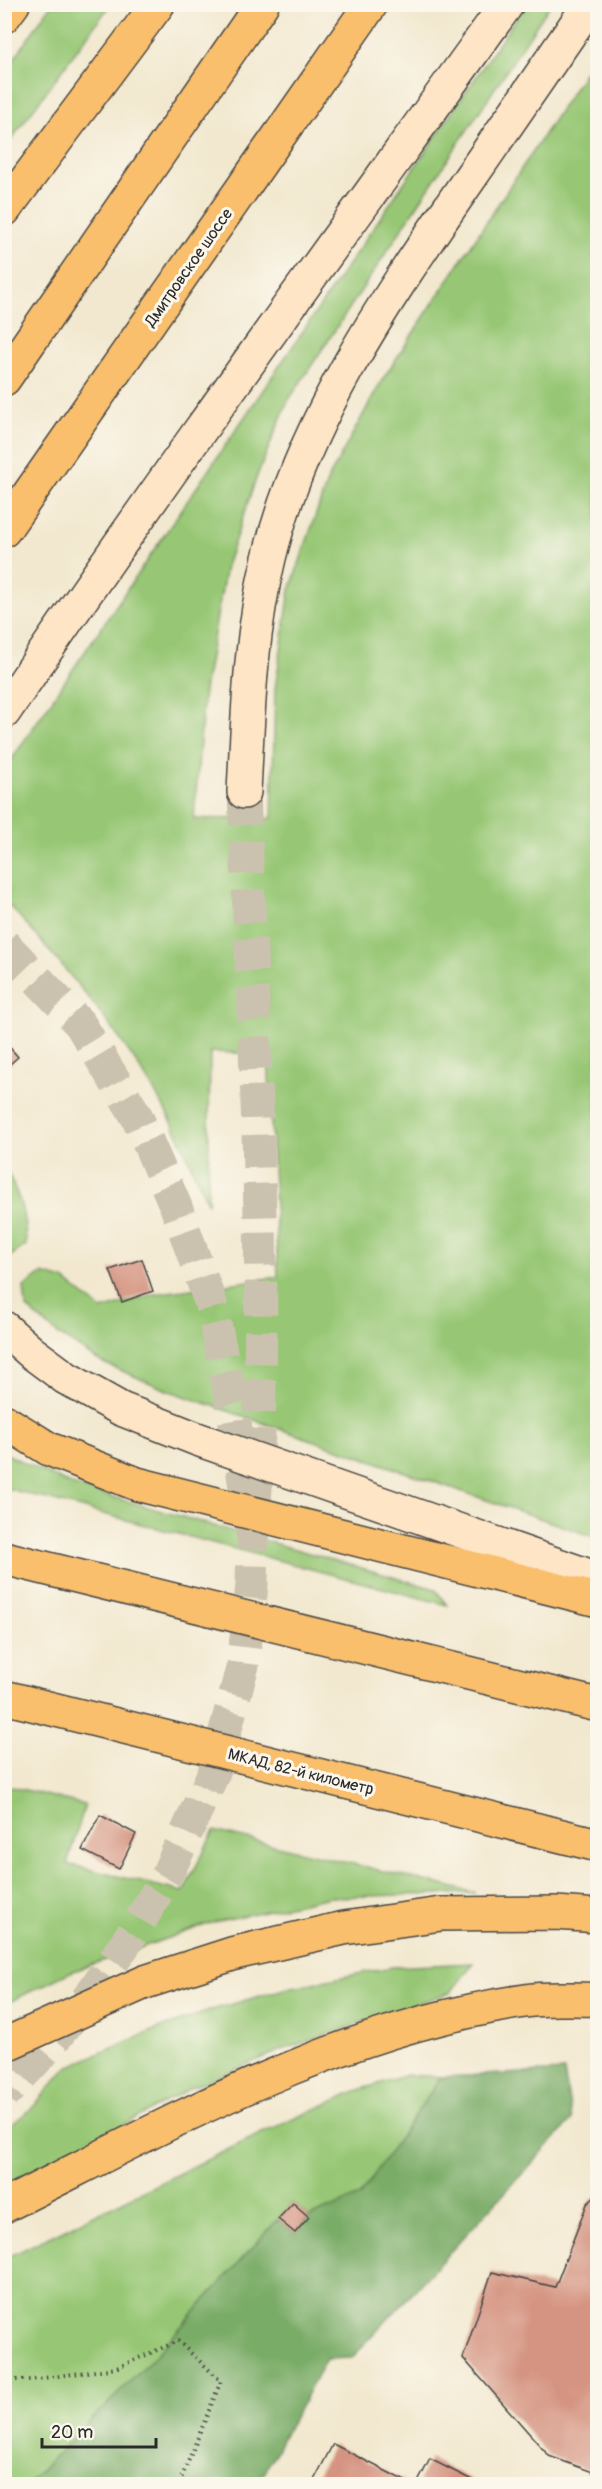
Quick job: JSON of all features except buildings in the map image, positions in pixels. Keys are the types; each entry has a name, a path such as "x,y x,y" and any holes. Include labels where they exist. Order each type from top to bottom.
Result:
{"main road":[{"path":"4,16 13,4"},
{"path":"4,210 158,4"},
{"path":"4,379 262,4"},
{"name":"Дмитровское шоссе","path":"4,530 371,4"},
{"path":"4,712 304,286 507,4"},
{"path":"244,792 248,708 256,624 269,559 286,500 308,446 357,351 418,253 590,4"},
{"path":"4,1328 66,1378 121,1409 197,1439 597,1580"},
{"path":"4,1421 49,1449 136,1484 597,1600"},
{"path":"4,1558 597,1705"},
{"name":"МКАД, 82-й километр","path":"4,1697 597,1845"},
{"path":"4,2045 145,1982 235,1953 344,1928 441,1914 556,1913 597,1916"},
{"path":"4,2206 254,2082 328,2053 403,2028 526,2000 597,1999"}],"path":[{"path":"4,2380 30,2380 116,2368 178,2341 220,2381 178,2484"}],"green space":[{"path":"51,5 110,5 5,148 5,72"},
{"path":"525,5 550,5 288,401 257,476 226,566 204,690 194,819 272,818 275,689 290,590 328,479 381,382 597,54 597,1538 167,1390 101,1362 59,1335 26,1307 24,1287 42,1274 64,1280 102,1310 154,1294 278,1277 268,1054 210,1052 208,1204 174,1128 135,1060 75,981 10,906 5,912 5,769"},
{"path":"5,1167 21,1204 26,1245 5,1260"},
{"path":"4,1453 71,1485 435,1589 447,1605 5,1488"},
{"path":"5,1785 85,1805 67,1864 183,1892 214,1831 476,1893 330,1897 214,1922 68,1973 5,2004"},
{"path":"473,1963 451,1992 282,2050 190,2088 81,2149 5,2185 5,2130 34,2106 67,2067 155,2030 218,2008 288,1988 392,1967"},
{"path":"564,2071 572,2120 352,2358 326,2359 264,2473 251,2484 27,2484 145,2367 278,2219 295,2233 309,2217 360,2196 441,2077"},
{"path":"407,2075 441,2077 360,2196 309,2217 293,2203 145,2367 27,2484 5,2484 4,2259 262,2133 356,2091"}],"tunnel":[{"path":"244,792 256,1088 261,1309 258,1460 253,1538"},
{"path":"4,944 80,1024 137,1117 176,1207 211,1304 232,1404 253,1538 252,1585 243,1665 214,1772 167,1875 136,1928 88,1998 41,2055 4,2094"}]}
